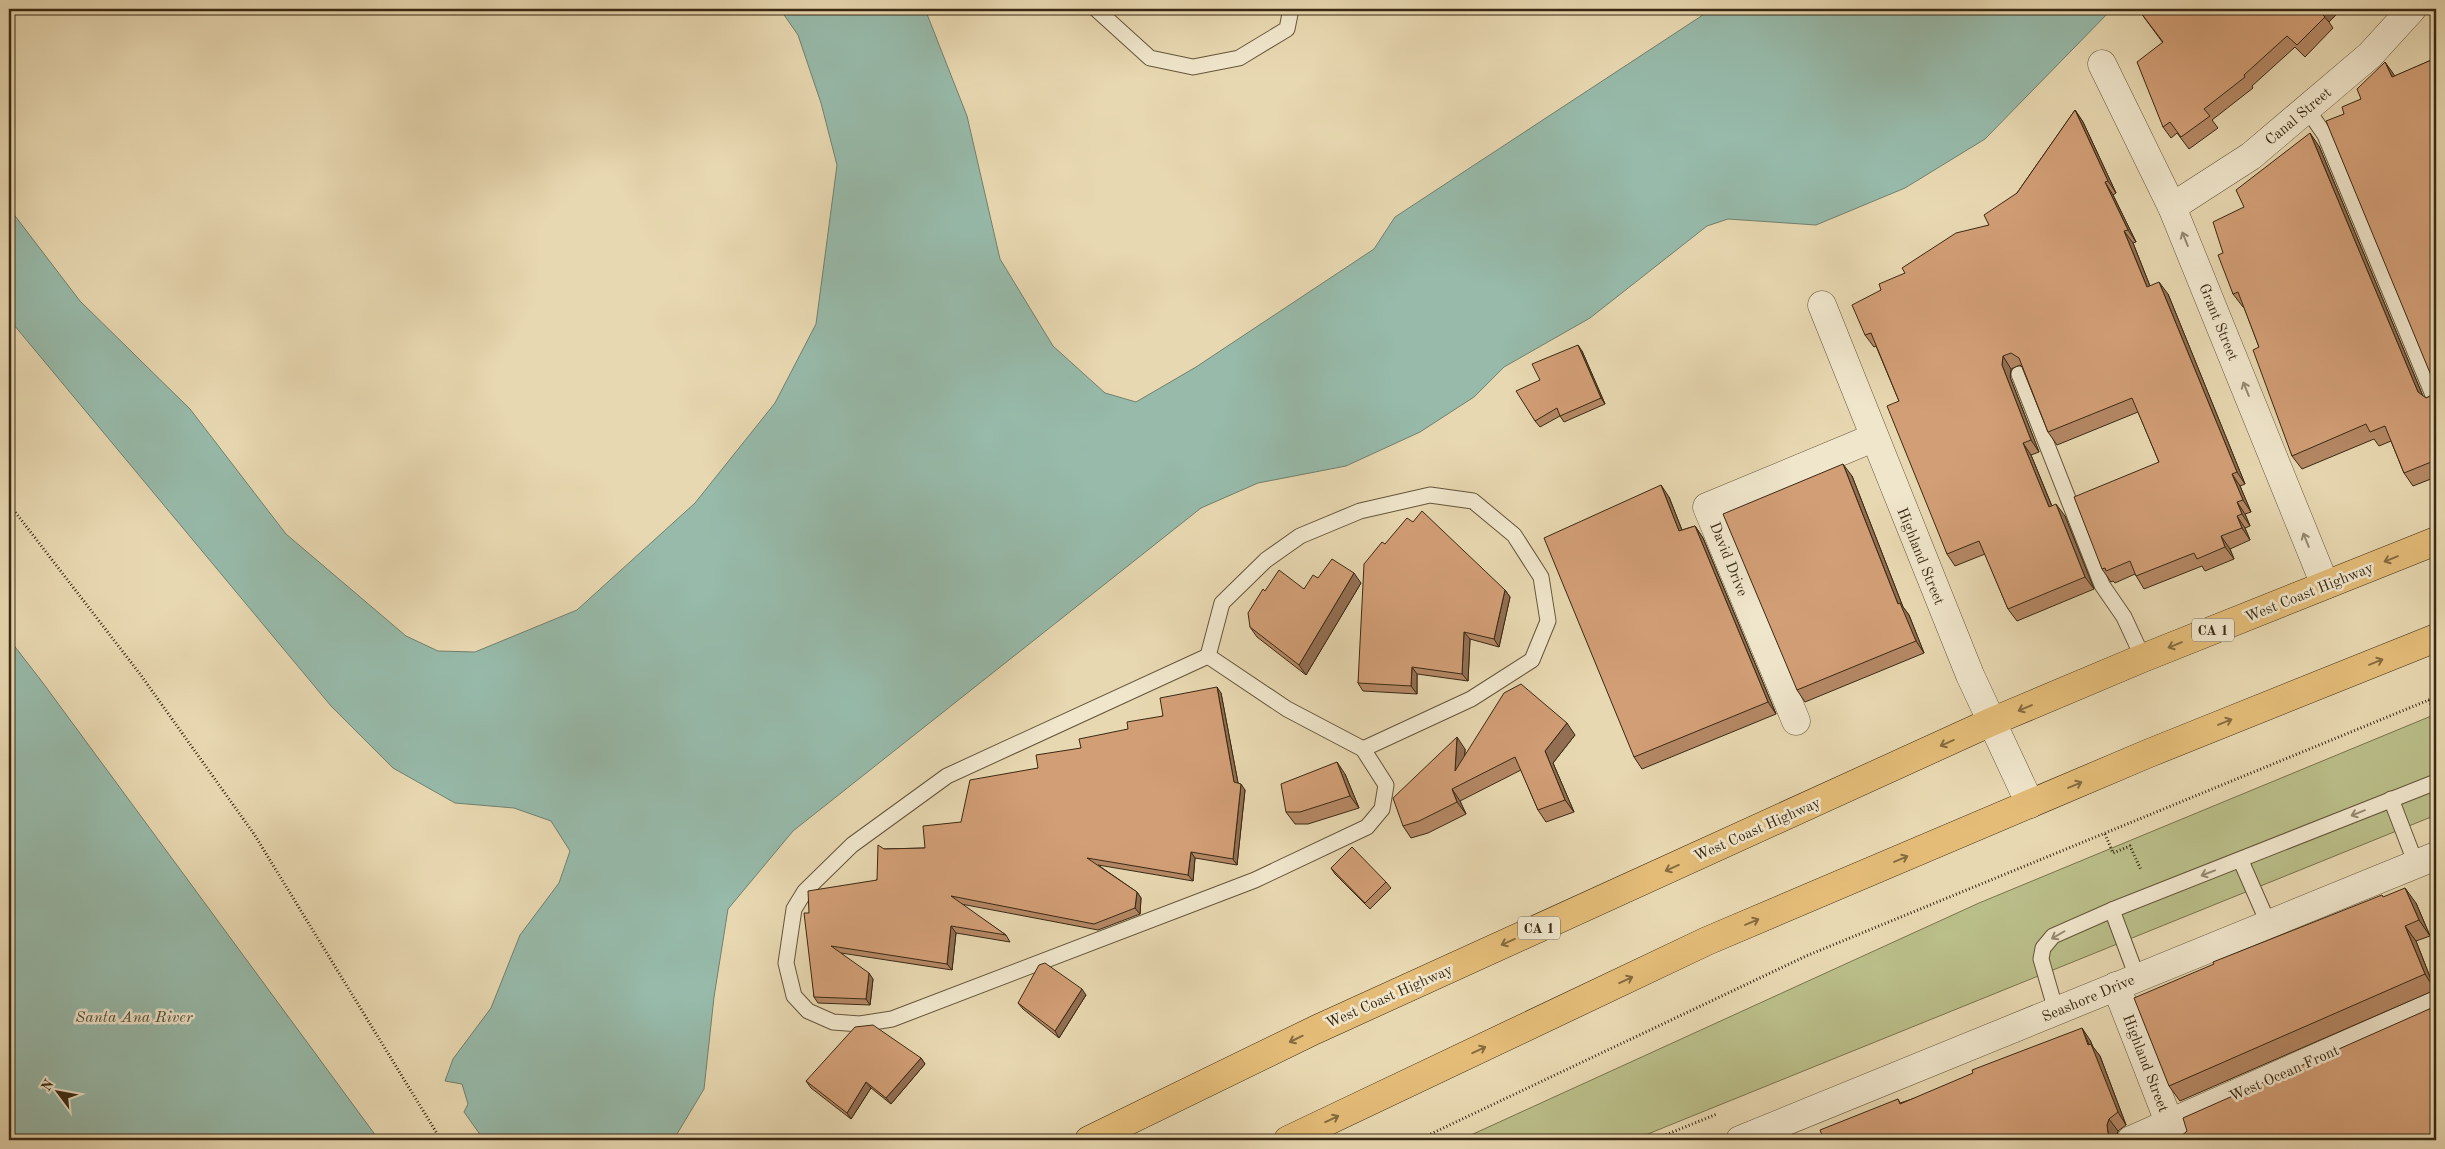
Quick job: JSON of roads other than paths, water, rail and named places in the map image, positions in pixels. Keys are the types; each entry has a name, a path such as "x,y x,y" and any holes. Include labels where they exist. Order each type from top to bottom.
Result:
{"highway":[{"name":"West Coast Highway","path":"1089,1140 1315,1030 1991,722 2143,658 2436,541"},
{"path":"1288,1140 1707,941 2147,754 2436,638"}],"street":[{"name":"Canal Street","path":"2172,208 2251,156 2370,55 2412,9"},
{"name":"Grant Street","path":"2102,64 2172,208 2325,585"},
{"name":"Highland Street","path":"1822,305 1873,438 1970,675 2030,804"},
{"name":"David Drive","path":"1796,721 1707,507 1873,438"},
{"name":"Seashore Drive","path":"1740,1140 1793,1130 2126,981 2269,925 2426,860"},
{"name":"Highland Street","path":"2126,981 2172,1132"},
{"name":"West Ocean Front","path":"2131,1140 2172,1132 2436,1005"}],"lane":[{"path":"1096,9 1150,58 1193,67 1239,58 1287,29 1292,9"},
{"path":"2307,109 2325,134 2436,402"},
{"path":"2019,374 2102,584 2124,617 2143,658"},
{"path":"1208,656 1222,603 1266,560 1300,536 1360,511 1430,495 1473,501 1514,535 1541,577 1548,621 1532,660 1471,699 1362,749"},
{"path":"1208,656 1288,709 1362,749 1386,785 1382,810 1366,827 1255,880 892,1019 860,1024 833,1022 808,1011 794,996 786,963 794,909 805,891 852,844 947,776 1208,656"},
{"path":"2056,1011 2041,959 2043,948 2053,936 2112,910 2241,861 2436,782"},
{"path":"2391,799 2426,860"},
{"path":"2241,861 2269,925"},
{"path":"2112,910 2126,981"}],"water":[{"path":"780,9 925,9 967,116 1000,259 1053,346 1105,393 1136,402 1196,367 1374,249 1395,217 1712,9 2112,9 1985,139 1905,188 1816,225 1728,219 1707,226 1590,318 1504,367 1474,397 1420,432 1346,466 1258,483 1201,508 793,831 728,909 714,997 704,1089 677,1134 670,1140 484,1140 464,1112 468,1104 462,1084 445,1081 453,1059 491,1008 520,935 559,883 570,851 551,821 514,808 455,803 393,768 331,706 9,319 9,208 80,301 190,409 286,534 406,636 438,651 475,652 577,610 695,503 775,403 816,324 837,165 821,103 798,35"},
{"name":"Santa Ana River","path":"9,639 43,683 379,1140 9,1140"}]}
